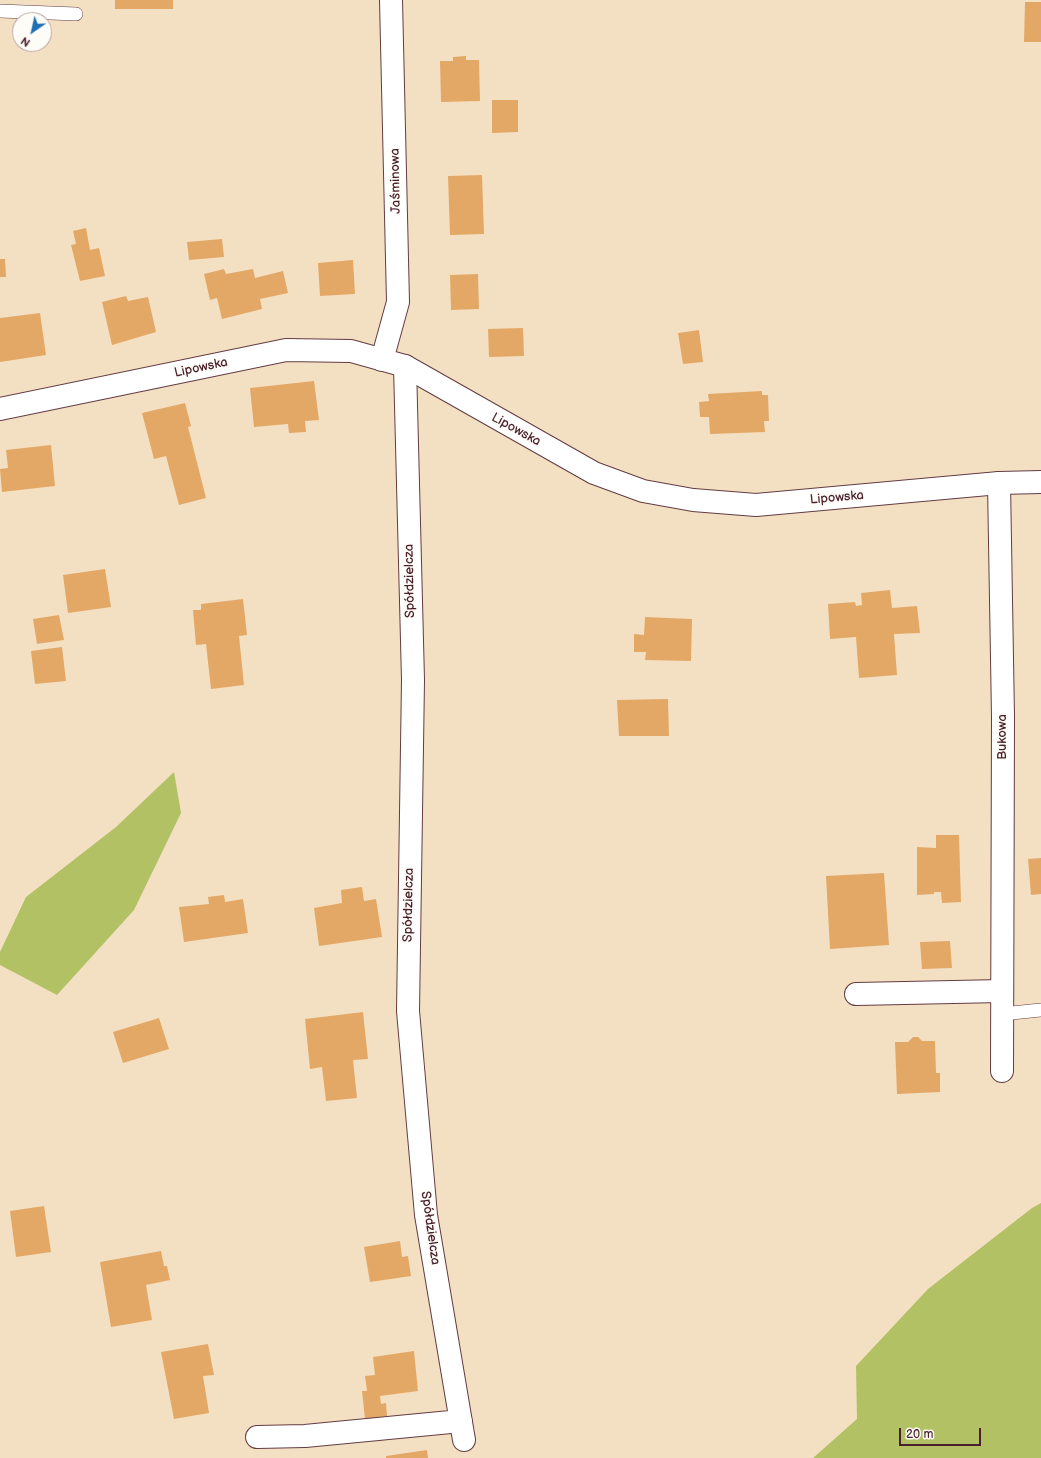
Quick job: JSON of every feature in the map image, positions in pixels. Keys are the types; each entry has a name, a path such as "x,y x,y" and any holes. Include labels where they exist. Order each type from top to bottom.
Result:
{"street":[{"name":"Jaśminowa","path":"382,360 398,302 391,0"},
{"name":"Lipowska","path":"0,409 286,350 351,351 405,366 594,473 643,491 694,500 756,505 999,483 1041,482"},
{"name":"Spółdzielcza","path":"257,1437 462,1430 426,1215 408,1011 413,680 405,366"},
{"name":"Bukowa","path":"999,483 1003,717 1002,1071"},
{"path":"856,994 1002,991"}],"lane":[{"path":"0,10 76,14"},
{"path":"1002,1014 1041,1010"}],"green space":[{"path":"174,772 181,813 134,910 57,995 0,965 0,952 26,897 116,827"},
{"path":"1041,1203 1041,1458 813,1458 857,1419 856,1366 928,1289 1032,1208"}],"building":[{"path":"115,0 173,0 173,9 115,9"},
{"path":"1025,2 1041,2 1041,42 1024,42"},
{"path":"466,56 466,60 479,60 480,101 441,102 440,61 453,61 453,57"},
{"path":"492,100 518,100 518,132 492,133"},
{"path":"482,175 484,234 450,235 448,176"},
{"path":"86,228 90,250 99,248 105,276 80,281 71,245 76,244 73,231"},
{"path":"222,239 224,257 189,260 187,242"},
{"path":"0,259 5,259 6,277 0,277"},
{"path":"353,260 355,294 320,296 318,263"},
{"path":"224,269 226,274 253,269 255,278 283,271 288,293 260,299 262,309 222,319 217,298 210,300 204,274"},
{"path":"478,274 479,309 451,310 450,275"},
{"path":"126,296 128,301 148,297 156,332 112,345 102,302"},
{"path":"40,313 46,355 0,362 0,318"},
{"path":"523,328 524,356 489,357 488,329"},
{"path":"699,330 703,362 683,364 678,333"},
{"path":"314,381 319,420 305,421 306,432 289,433 288,424 254,427 250,388"},
{"path":"762,391 762,395 768,395 769,421 764,421 765,432 710,434 709,417 700,417 699,402 709,401 708,394"},
{"path":"185,403 191,426 188,427 206,498 179,505 166,456 154,459 142,413"},
{"path":"51,445 55,486 2,492 0,469 8,468 6,450"},
{"path":"105,569 111,607 68,613 63,575"},
{"path":"890,590 892,608 917,606 920,633 894,634 897,675 859,678 856,637 830,639 828,604 855,602 856,606 862,605 861,593"},
{"path":"243,599 247,635 239,636 244,685 211,689 206,644 196,645 193,610 201,610 201,604"},
{"path":"59,615 64,640 37,644 33,619"},
{"path":"645,617 692,619 691,661 645,660 646,652 634,652 634,634 644,635"},
{"path":"62,647 66,681 35,684 31,651"},
{"path":"668,699 669,736 619,736 617,700"},
{"path":"936,835 959,835 961,902 942,903 941,892 917,895 917,847 936,848"},
{"path":"1041,858 1041,894 1031,895 1028,859"},
{"path":"884,873 889,945 830,949 826,876"},
{"path":"362,887 364,901 376,899 382,937 319,946 314,908 342,903 341,890"},
{"path":"224,895 225,902 243,899 248,933 184,942 179,907 209,904 208,897"},
{"path":"950,941 952,968 922,969 920,942"},
{"path":"363,1012 368,1059 353,1060 357,1098 326,1101 322,1067 310,1069 305,1019"},
{"path":"159,1018 169,1049 123,1063 113,1032"},
{"path":"913,1037 918,1037 922,1041 935,1041 936,1073 940,1073 940,1092 897,1094 895,1042 908,1042"},
{"path":"44,1206 51,1252 16,1257 10,1211"},
{"path":"400,1241 402,1257 408,1256 411,1276 370,1282 364,1247"},
{"path":"161,1251 164,1266 167,1266 170,1280 146,1285 152,1320 111,1327 100,1262"},
{"path":"208,1344 214,1375 203,1376 209,1413 174,1419 161,1352"},
{"path":"414,1351 418,1391 380,1396 381,1404 386,1403 387,1416 365,1419 362,1391 367,1391 365,1376 375,1375 373,1357"},
{"path":"427,1450 428,1458 386,1458 386,1456"}]}
